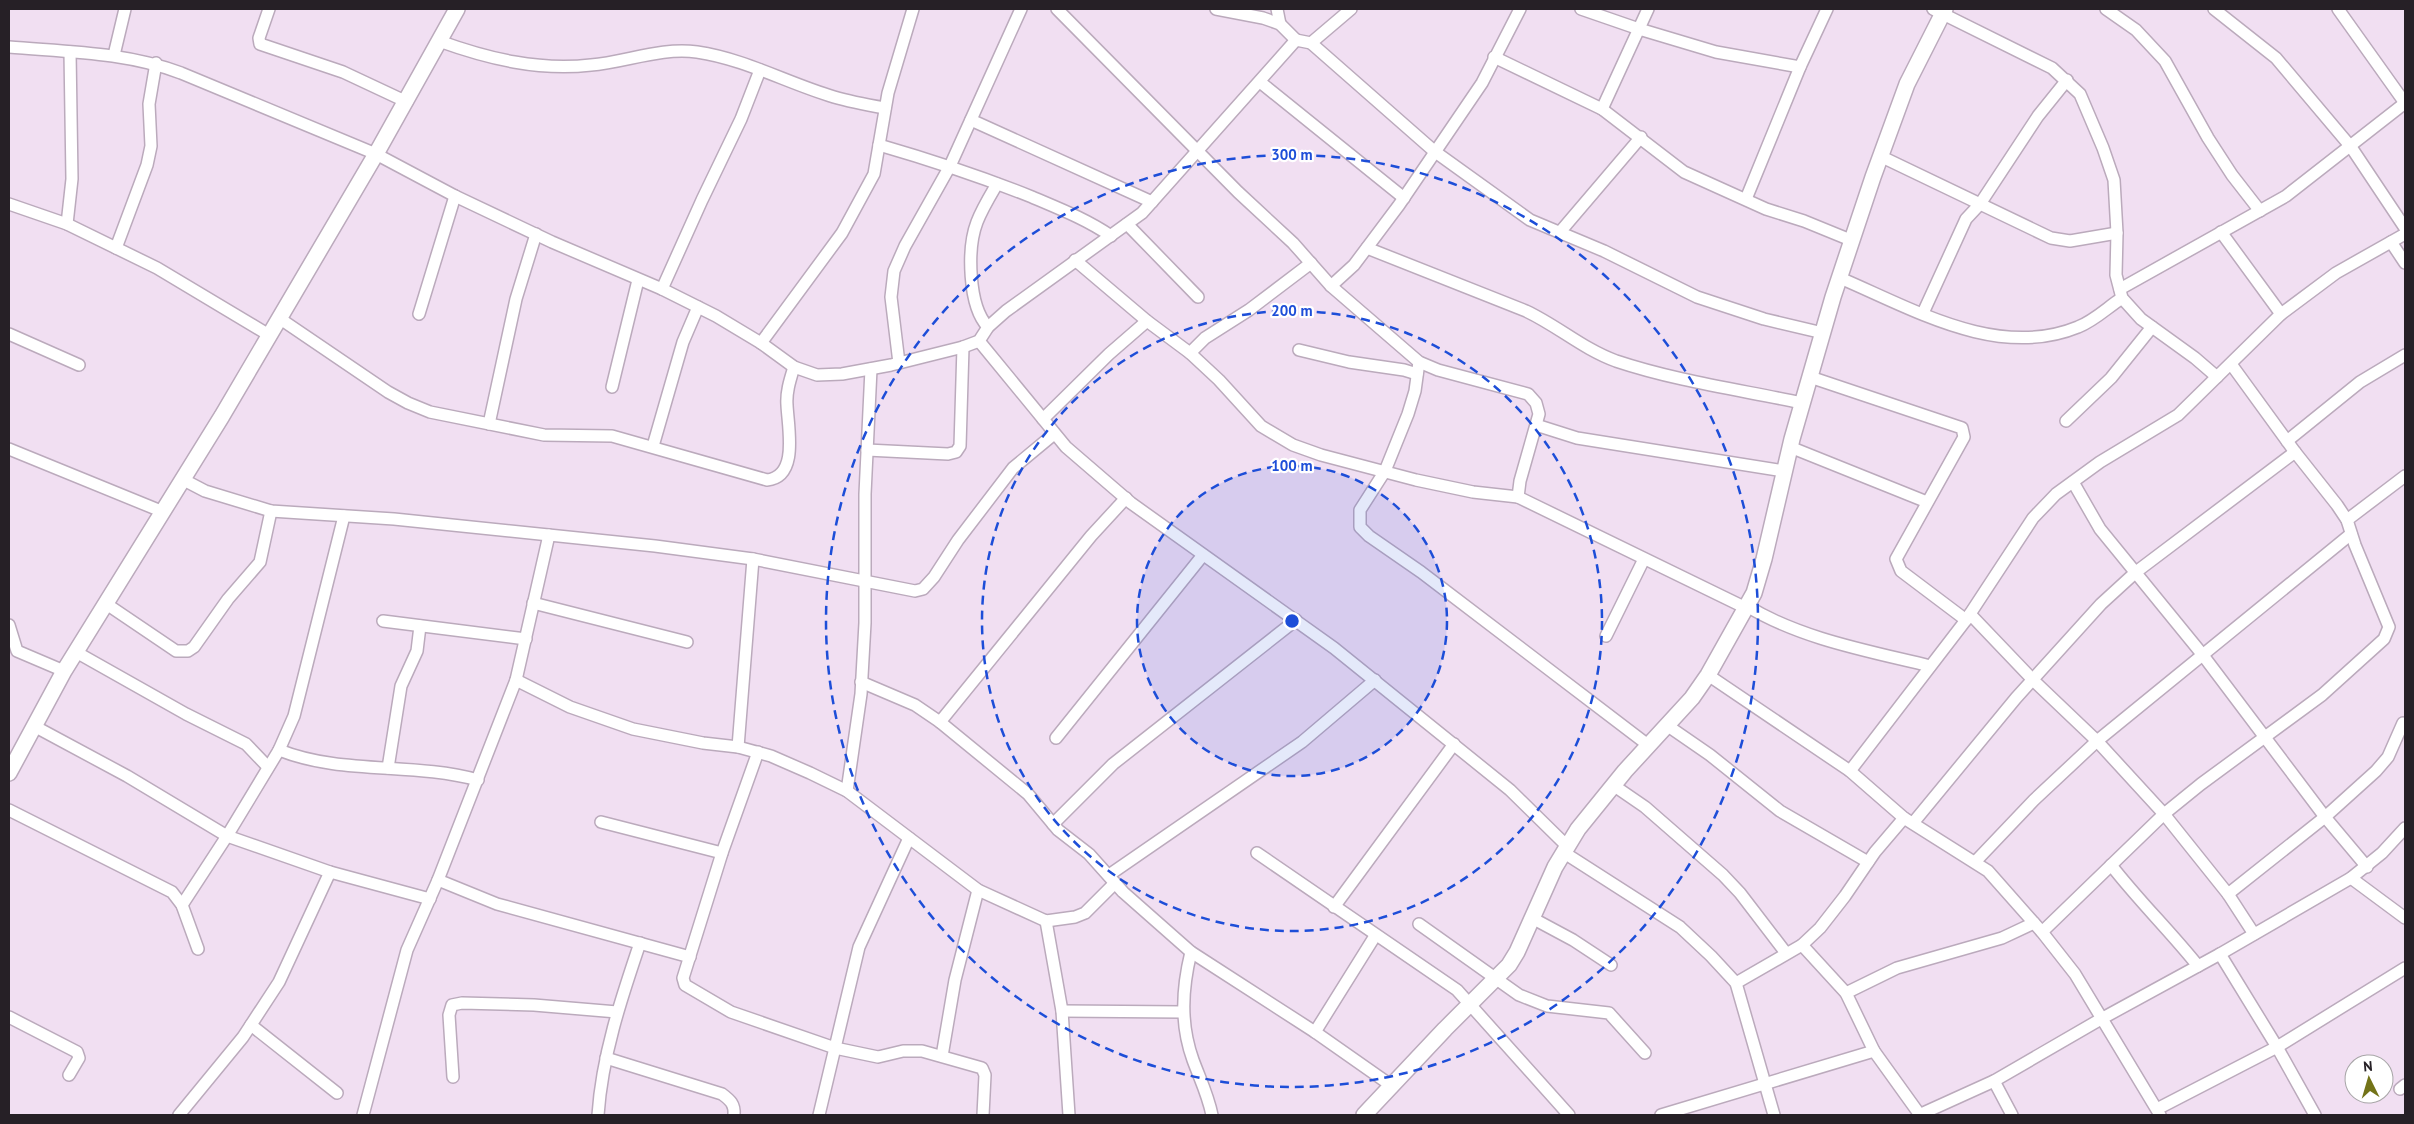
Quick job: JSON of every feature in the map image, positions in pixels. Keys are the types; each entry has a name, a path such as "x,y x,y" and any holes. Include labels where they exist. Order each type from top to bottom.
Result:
{"street":[{"path":"114,55 125,9"},
{"path":"269,9 259,38 260,44 343,72 407,102"},
{"path":"9,773 64,671 280,318 407,102 457,9"},
{"path":"761,343 842,233 874,174 885,108 912,9"},
{"path":"899,363 892,297 894,271 905,246 950,166 1021,9"},
{"path":"1056,9 1238,192 1293,243 1331,286 1419,362 1438,370 1528,394 1536,403 1539,414 1520,481 1518,497"},
{"path":"1216,9 1263,18 1280,24 1296,40 1311,43 1434,151 1530,220 1560,232 1697,297 1764,319 1823,333"},
{"path":"1277,9 1280,24"},
{"path":"1311,43 1351,9"},
{"path":"1331,286 1354,265 1404,198 1434,151 1482,83 1520,9"},
{"path":"1581,9 1716,52 1800,68"},
{"path":"1602,109 1648,9"},
{"path":"1746,199 1800,68 1827,9"},
{"path":"2106,9 2136,30 2165,61 2208,138 2232,175 2260,211"},
{"path":"2214,9 2276,58 2351,147 2405,228"},
{"path":"1840,278 1979,334 2032,338 2055,335 2080,327 2121,294 2221,232 2286,196 2405,103 2338,9"},
{"path":"1364,1115 1509,965 1517,952 1565,849 1589,814 1613,785 1692,698 1708,675 1746,607 1760,576 1790,447 1840,278 1880,156 1907,84 1940,10 2052,68 2080,94 2103,148 2114,180 2117,233 2116,275 2121,294 2141,320 2217,377"},
{"path":"9,47 114,55 156,64 376,154 455,196 698,307 761,343 794,367 817,375 842,374 871,369 963,347 979,341 988,327 1075,260 1127,224 1152,202 1199,152 1296,40"},
{"path":"439,41 501,60 556,68 593,65 668,51 695,52 732,59 832,96 885,108"},
{"path":"67,224 72,178 70,52"},
{"path":"1494,57 1602,109 1684,172 1746,199 1853,241"},
{"path":"116,248 146,166 150,146 149,104 156,64"},
{"path":"662,290 741,119 760,70"},
{"path":"1923,313 1966,218 1980,204 2038,116 2067,80"},
{"path":"1260,82 1404,198"},
{"path":"971,120 1152,202"},
{"path":"1560,232 1640,137"},
{"path":"879,145 950,166 997,184 1085,219 1111,236"},
{"path":"1880,156 2060,241 2117,233"},
{"path":"988,327 980,319 975,306 972,282 972,248 976,223 997,184"},
{"path":"419,314 455,196"},
{"path":"9,204 67,224 157,268 269,335"},
{"path":"1127,224 1198,297"},
{"path":"2221,232 2281,314"},
{"path":"489,424 516,299 536,234"},
{"path":"1850,771 1968,617 2033,518 2056,494 2100,462 2178,415 2281,314 2336,273 2405,234"},
{"path":"2391,242 2405,263"},
{"path":"1367,248 1526,311 1549,323 1581,346 1616,361 1687,379 1802,403"},
{"path":"1075,260 1147,321 1190,354 1219,380 1261,426 1294,445 1321,455 1473,492 1518,497 1644,560 1788,626 1870,651 1930,666"},
{"path":"1190,354 1205,338 1249,310 1311,263"},
{"path":"612,387 638,280"},
{"path":"653,446 683,342 698,307"},
{"path":"280,318 408,403 430,412 544,435 612,436 653,446 767,480 777,479 783,474 787,458 789,439 788,387 794,367"},
{"path":"1043,419 1109,354 1147,321"},
{"path":"2066,421 2111,378 2152,328"},
{"path":"9,334 79,365"},
{"path":"979,341 1066,448 1126,498 1296,620 1375,680 1510,790 1565,849 1680,927 1736,983 1774,1115"},
{"path":"867,450 948,454 956,452 960,446 963,347"},
{"path":"1299,350 1349,362 1404,370 1417,374"},
{"path":"2286,441 2360,382 2405,355"},
{"path":"1419,362 1408,414 1384,471 1360,510 1360,527 1369,536 1421,572 1648,745"},
{"path":"1846,993 1897,968 2038,927 2111,865 2164,814 2201,784 2267,738 2322,695 2384,639 2388,633 2389,626 2347,520 2286,441 2231,364"},
{"path":"848,791 861,682 866,582 867,450 871,369"},
{"path":"1810,376 1962,428 1964,437 1896,558 1901,572 1968,617 2097,741 2164,814 2228,894 2254,934"},
{"path":"1536,425 1577,438 1784,471"},
{"path":"182,479 205,491 271,511 394,519 753,559 905,590 923,589 934,577 958,540 1013,468 1054,434"},
{"path":"1790,447 1927,502"},
{"path":"9,449 161,512"},
{"path":"1736,983 1802,944 1820,928 1868,862 1908,820 2101,604 2136,572 2295,452"},
{"path":"2347,520 2405,476"},
{"path":"2073,482 2100,529 2202,654 2325,817 2367,867"},
{"path":"940,722 1091,536 1126,498"},
{"path":"105,603 176,651 188,651 194,647 228,599 260,562 271,511"},
{"path":"182,905 227,836 279,750 294,716 303,689 344,516"},
{"path":"1975,862 2034,800 2097,741 2351,534"},
{"path":"363,1115 407,950 438,880 516,680 549,535"},
{"path":"1056,738 1204,555"},
{"path":"738,747 753,559"},
{"path":"1606,636 1644,560"},
{"path":"534,604 687,642"},
{"path":"1053,824 1113,764 1296,620"},
{"path":"383,621 526,639"},
{"path":"9,625 17,651 64,671"},
{"path":"388,768 401,686 417,651 420,626"},
{"path":"76,652 186,714 246,744 268,768"},
{"path":"1708,675 1772,716 1850,771 1908,820 1975,862 2001,884 2075,974 2159,1112 2277,1047 2405,968"},
{"path":"516,680 570,706 633,729 758,752 848,791 978,890 1046,921 1075,917 1085,912 1112,879 1302,742 1375,680"},
{"path":"861,682 915,706 940,722 1028,794 1053,824 1090,854 1156,923 1191,952 1315,1032 1392,1086"},
{"path":"2228,894 2325,817 2376,771 2388,757 2403,723"},
{"path":"34,726 127,776 227,836 330,872 430,899"},
{"path":"1668,726 1710,755 1780,811 1868,862"},
{"path":"1334,907 1454,744"},
{"path":"279,750 300,758 328,764 438,771 478,780"},
{"path":"758,752 722,853 682,978 685,985 731,1012 835,1048 878,1057 903,1051 922,1051 982,1068 984,1071 983,1115"},
{"path":"1613,785 1645,807 1723,876 1740,893 1786,954"},
{"path":"9,810 172,892 182,905 198,949"},
{"path":"602,822 722,853"},
{"path":"1802,944 1846,993 1874,1051 1920,1115 1994,1081 2351,878 2367,867 2405,828"},
{"path":"819,1115 859,947 909,838"},
{"path":"1257,853 1375,936 1457,990 1569,1115"},
{"path":"2111,865 2129,888 2165,925 2198,966"},
{"path":"179,1115 251,1026 279,982 330,872"},
{"path":"2351,878 2405,918"},
{"path":"438,880 497,904 690,957"},
{"path":"942,1056 955,980 978,890"},
{"path":"1532,918 1573,940 1611,965"},
{"path":"1046,921 1062,1011 1069,1115"},
{"path":"1420,924 1506,988 1532,1001 1547,1006 1609,1013 1614,1016 1645,1053"},
{"path":"1315,1032 1375,936"},
{"path":"598,1115 606,1058 617,1012 640,943"},
{"path":"1191,952 1186,971 1182,1012 1189,1048 1206,1088 1212,1115"},
{"path":"2220,954 2277,1047 2315,1115"},
{"path":"453,1077 449,1009 456,1004 534,1005 617,1012"},
{"path":"1062,1011 1182,1012"},
{"path":"9,1017 77,1052 79,1058 70,1075"},
{"path":"251,1026 337,1093"},
{"path":"1661,1115 1874,1051"},
{"path":"606,1058 722,1094 730,1100 735,1108 734,1115"},
{"path":"1994,1081 2012,1115"}]}
